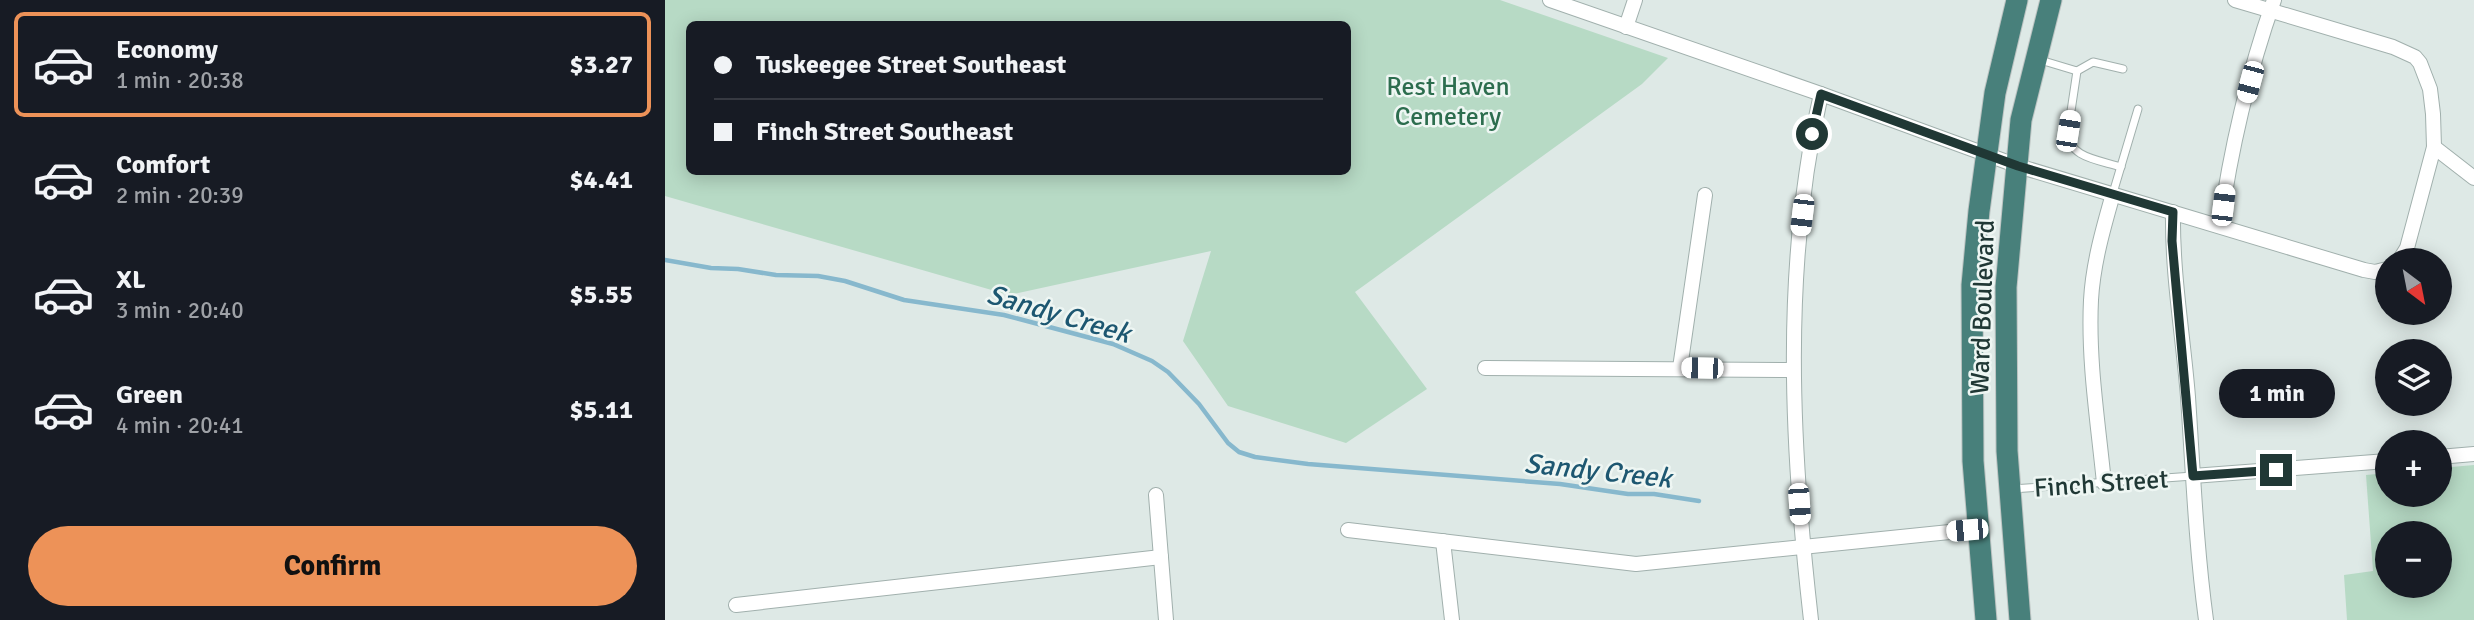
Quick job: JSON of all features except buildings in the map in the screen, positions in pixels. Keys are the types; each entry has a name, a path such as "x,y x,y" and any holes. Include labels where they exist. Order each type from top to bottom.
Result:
{"highway":[{"name":"Ward Boulevard","path":"1986,620 1973,461 1972,299 1979,211 1995,93 2017,0"},
{"name":"Ward Boulevard","path":"2020,620 2010,489 2005,360 2006,287 2021,120 2051,0"}],"street":[{"path":"1550,0 2018,166 2375,272"},
{"path":"1626,27 1635,0"},
{"path":"2235,0 2272,6 2415,57 2425,72 2430,89 2434,147 2407,248"},
{"path":"2220,226 2237,129 2272,6"},
{"path":"1811,620 1803,546 1793,370 1797,260 1812,134 1821,94"},
{"path":"2434,147 2474,178"},
{"path":"2104,483 2090,320 2097,250 2113,194"},
{"path":"1680,368 1705,195"},
{"path":"2173,212 2172,241 2206,620"},
{"path":"1485,368 1793,370"},
{"path":"2452,456 2474,454"},
{"path":"2193,476 2375,462"},
{"path":"1156,495 1166,620"},
{"path":"1348,530 1636,565 1979,529"},
{"path":"1443,541 1452,620"},
{"path":"736,605 1161,557"}],"lane":[{"path":"2036,58 2077,71 2093,62 2123,69"},
{"path":"2077,71 2067,141 2073,150 2085,156 2121,167"},
{"path":"2113,194 2138,109"},
{"name":"Finch Street","path":"2010,489 2193,476"}],"green space":[{"name":"Rest Haven Cemetery","path":"665,0 1500,0 1668,58 1642,84 1355,292 1427,389 1346,443 1228,406 1183,341 1211,251 1009,295 665,196"},
{"path":"2474,465 2474,620 2347,620 2344,575 2373,571 2366,475 2375,474 2375,507 2452,507 2452,467"}],"waterway":[{"name":"Sandy Creek","path":"665,260 711,268 776,275 818,276 845,281 904,300 1004,315 1113,344 1152,361 1168,372 1199,404 1228,443 1239,452 1255,457 1308,464 1560,484 1699,501"}],"route":[{"path":"1812,134 1821,94 2018,166 2173,212 2172,241 2193,476 2276,470"}]}
